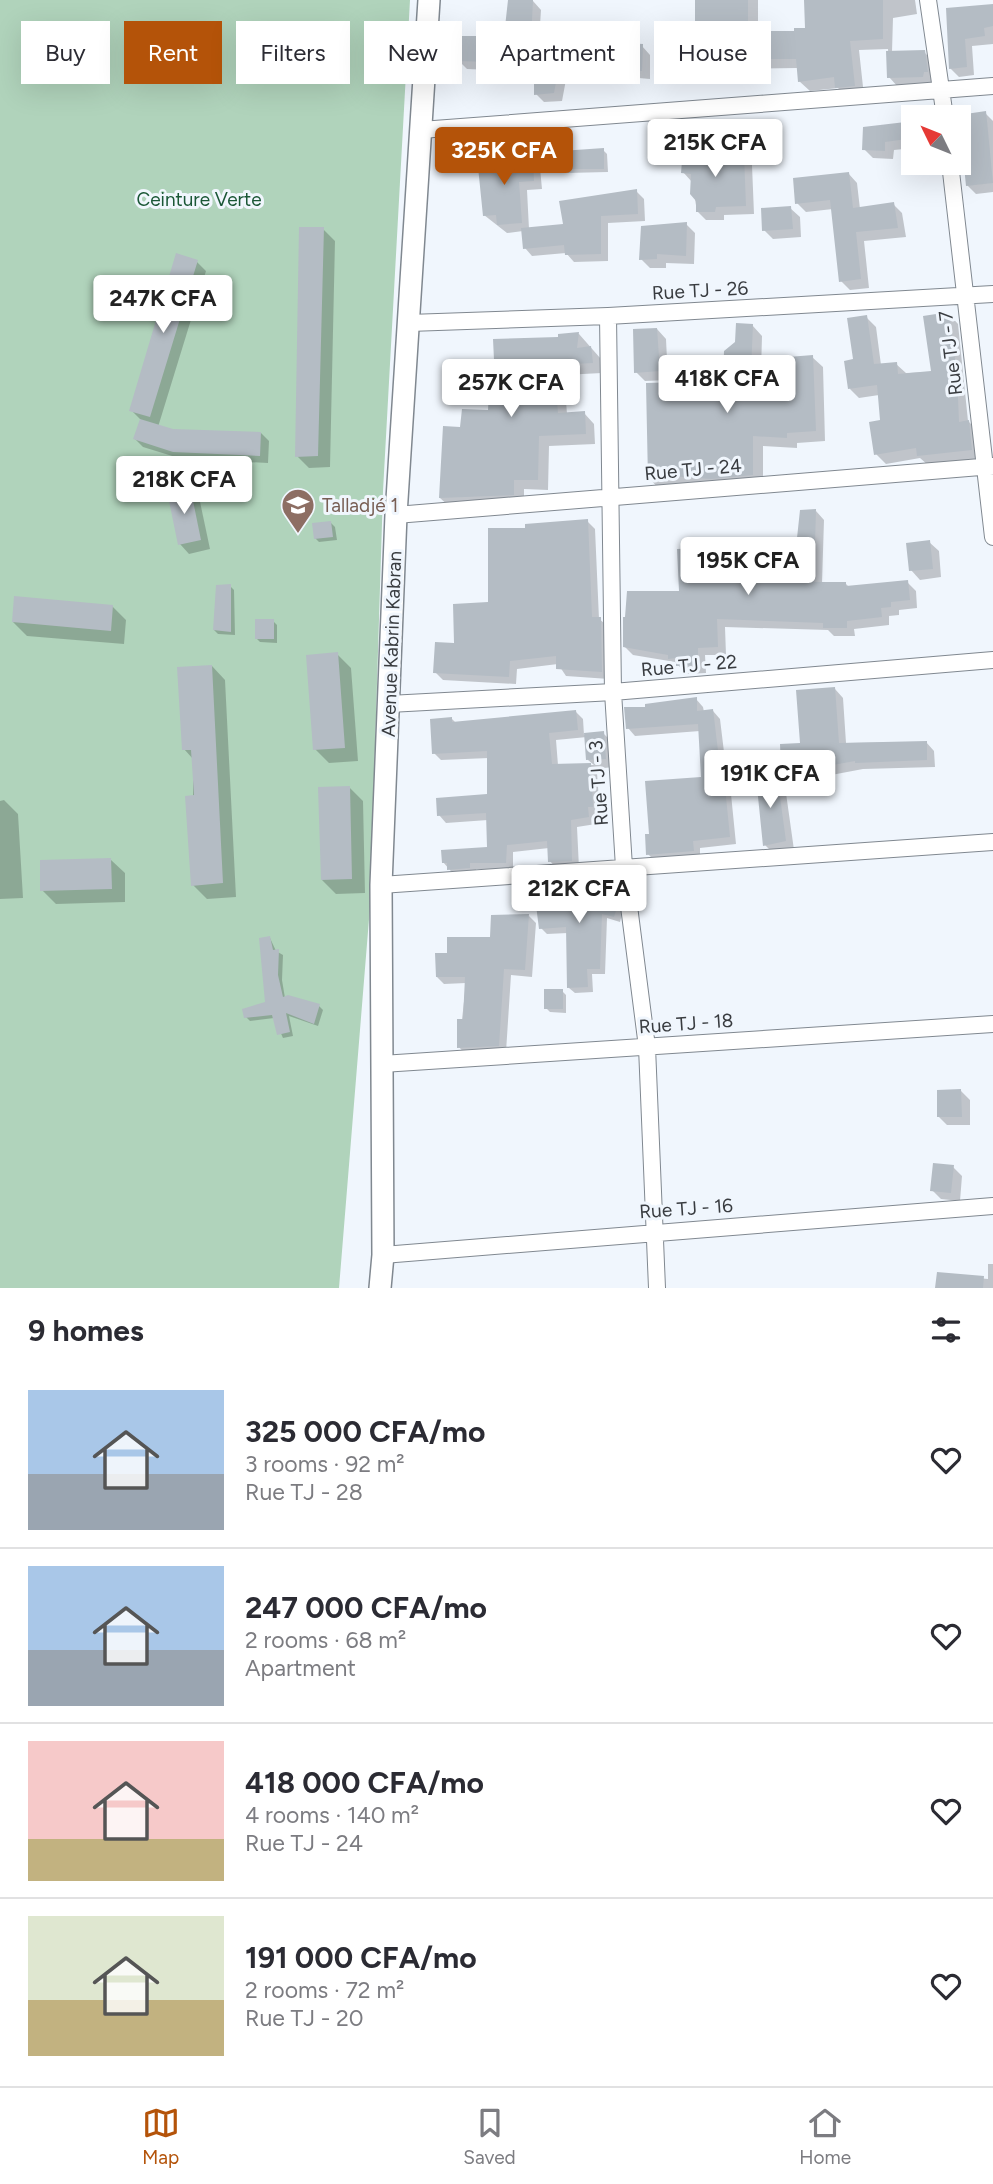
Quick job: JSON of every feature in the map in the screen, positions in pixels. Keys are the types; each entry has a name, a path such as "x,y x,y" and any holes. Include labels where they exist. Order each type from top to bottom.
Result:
{"street":[{"name":"Avenue Kabrin Kabran","path":"380,1288 383,1255 382,885 396,515 429,0"},
{"path":"928,0 944,105"},
{"path":"421,130 993,86"},
{"name":"Rue TJ - 7","path":"951,175 964,296 989,466 993,537"},
{"name":"Rue TJ - 26","path":"409,323 608,316 993,294"},
{"name":"Rue TJ - 3","path":"608,316 613,692 625,867 647,1047 657,1288"},
{"name":"Rue TJ - 24","path":"396,515 989,466"},
{"name":"Rue TJ - 22","path":"389,704 613,692 993,660"},
{"path":"382,885 993,842"},
{"name":"Rue TJ - 18","path":"382,1063 993,1024"},
{"name":"Rue TJ - 16","path":"383,1255 993,1206"}],"green space":[{"name":"Ceinture Verte","path":"0,0 410,0 409,21 364,21 364,84 405,84 383,491 370,907 339,1288 0,1288"}],"building":[{"path":"508,0 533,0 532,21 506,21"},
{"path":"695,0 748,0 748,21 695,21"},
{"path":"804,0 883,0 883,39 850,41 855,86 835,88 834,77 798,82 796,59 771,59 771,31 805,28"},
{"path":"993,4 993,26 984,28 985,36 965,39 967,67 949,69 946,8"},
{"path":"462,36 476,36 476,62 462,61"},
{"path":"640,44 643,44 640,71"},
{"path":"925,50 928,72 924,72 923,77 887,78 886,51"},
{"path":"534,84 556,84 554,93 534,95"},
{"path":"986,111 993,183 966,186 965,175 971,175 971,113"},
{"path":"901,123 901,140 885,142 885,151 862,150 863,127"},
{"path":"604,148 604,169 561,169 561,151"},
{"path":"683,149 714,149 714,156 744,154 746,206 716,207 715,212 696,212 696,201 690,194 691,174 681,173"},
{"path":"517,153 517,159 533,158 534,181 519,182 522,223 497,225 496,215 483,216 478,167 493,165 492,155"},
{"path":"849,172 853,208 894,202 898,228 856,232 861,279 839,282 830,200 795,204 793,178"},
{"path":"637,189 638,214 601,216 601,254 565,255 564,245 523,249 521,228 563,224 559,201"},
{"path":"791,206 793,229 762,231 761,208"},
{"path":"687,222 686,256 657,254 657,259 639,260 641,226"},
{"path":"299,227 324,227 318,456 295,457"},
{"path":"176,253 198,260 150,417 129,411"},
{"path":"949,312 957,373 959,422 969,420 972,450 917,456 916,448 874,455 869,422 880,420 877,385 848,389 844,361 853,359 847,318 867,315 874,364 897,362 898,374 931,371 923,316"},
{"path":"736,323 753,324 751,371 789,369 788,357 813,355 816,431 787,433 787,438 753,436 753,475 711,479 669,476 669,480 648,480 646,383 723,381 724,351 735,342"},
{"path":"657,328 660,371 634,373 633,329"},
{"path":"579,332 577,348 591,346 593,363 554,365 558,413 585,411 586,434 539,436 538,480 514,480 514,495 439,498 443,426 460,427 462,409 488,410 489,392 494,392 495,381 493,339 558,337 558,334"},
{"path":"140,419 173,429 261,432 260,456 173,452 133,439"},
{"path":"190,486 201,540 178,545 167,491"},
{"path":"816,509 814,582 846,582 846,586 908,580 910,600 891,602 891,607 881,608 882,617 847,621 847,628 823,628 823,623 717,619 718,647 698,648 698,665 676,666 676,658 668,659 668,655 623,647 623,617 627,591 679,591 677,549 701,548 701,559 782,549 783,537 797,538 800,510"},
{"path":"588,519 592,617 601,617 602,672 556,669 556,656 510,661 509,677 433,673 435,642 454,643 453,604 488,602 488,528 525,528 525,524"},
{"path":"331,521 333,537 314,539 312,523"},
{"path":"930,540 933,569 909,571 906,543"},
{"path":"231,584 231,632 213,630 216,585"},
{"path":"14,596 113,605 111,631 12,622"},
{"path":"255,619 274,619 274,639 255,639"},
{"path":"338,652 345,748 313,750 306,655"},
{"path":"212,665 223,883 191,886 185,796 194,795 191,750 182,750 177,667"},
{"path":"835,687 839,743 927,741 927,760 855,761 816,768 781,768 780,744 800,743 796,690"},
{"path":"697,697 697,711 713,709 718,751 740,750 740,757 745,757 746,785 725,787 730,837 693,841 694,851 646,855 645,834 649,834 645,781 701,777 698,724 626,729 624,707 645,707 645,704"},
{"path":"576,710 578,730 549,733 552,764 591,763 593,807 588,807 589,817 571,820 572,861 548,862 547,841 507,845 506,863 470,863 470,868 447,870 447,863 442,863 441,850 487,847 486,813 437,816 436,798 487,794 487,751 432,754 430,719 452,717 452,722"},
{"path":"604,731 606,759 586,760 584,733"},
{"path":"777,775 786,841 763,846 756,777"},
{"path":"350,786 352,879 321,880 318,787"},
{"path":"111,858 112,889 40,891 40,860"},
{"path":"583,881 610,882 605,895 617,898 618,904 614,917 602,914 600,969 587,969 588,987 567,988 566,927 539,929 535,897 575,892"},
{"path":"529,914 525,970 504,969 499,1046 457,1048 457,1019 463,1019 465,977 436,977 435,953 447,953 447,937 490,937 491,915"},
{"path":"270,936 273,950 279,949 278,975 283,997 288,995 320,1004 314,1024 286,1013 290,1032 277,1035 272,1015 244,1018 242,1009 265,1002 259,938"},
{"path":"544,989 563,989 563,1009 544,1009"},
{"path":"961,1089 962,1117 937,1117 937,1090"},
{"path":"933,1163 954,1165 951,1193 930,1191"},
{"path":"937,1272 984,1276 983,1288 935,1288"}],"place":[{"name":"Talladjé 1","path":"298,535"}]}
